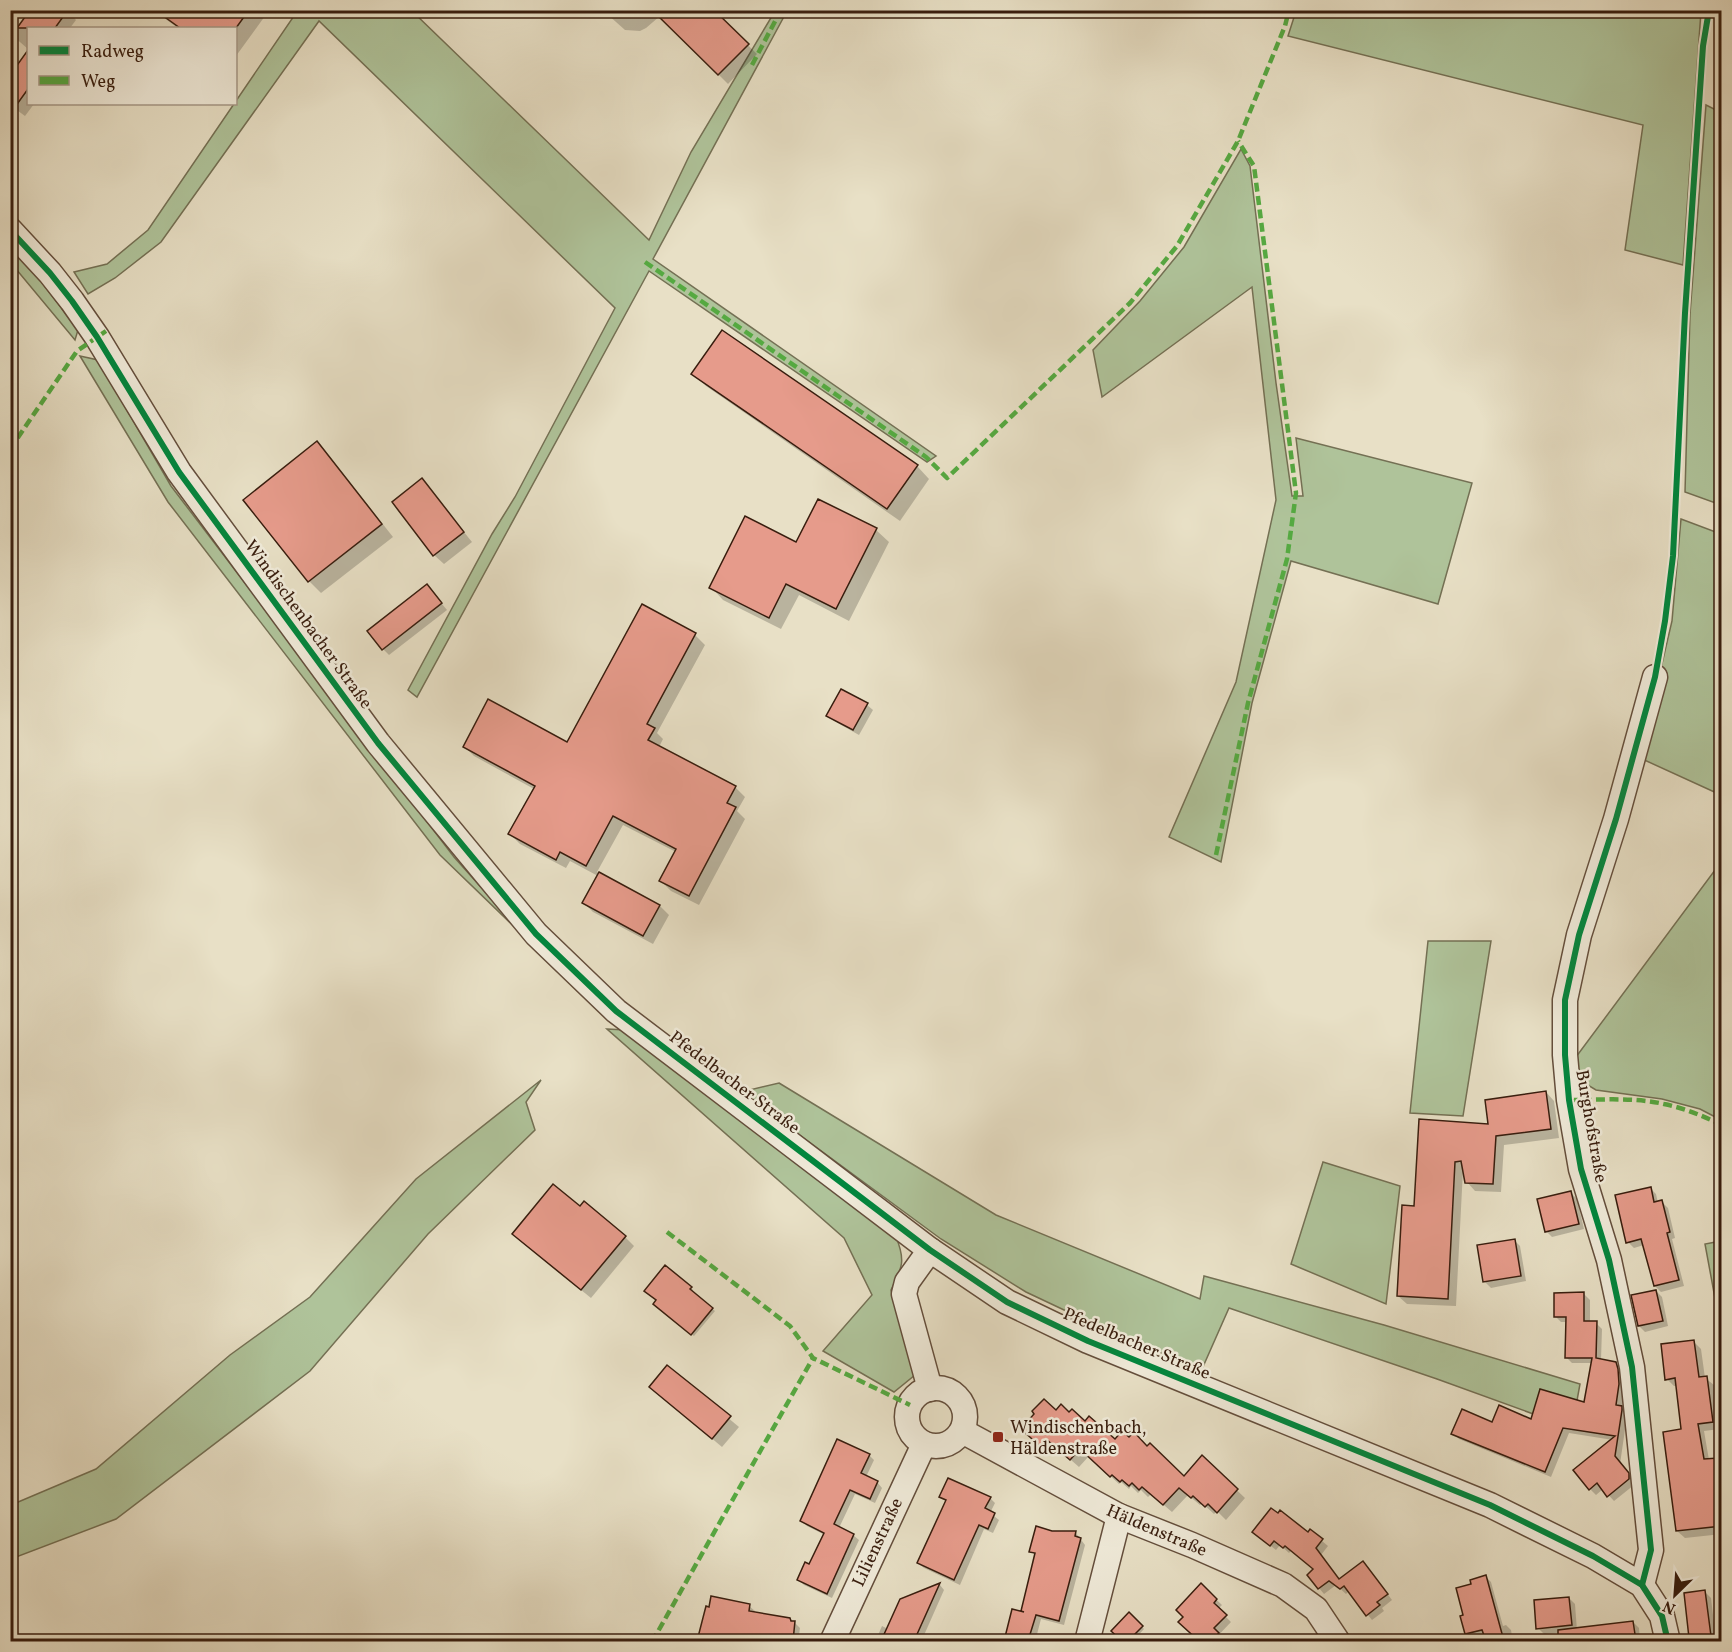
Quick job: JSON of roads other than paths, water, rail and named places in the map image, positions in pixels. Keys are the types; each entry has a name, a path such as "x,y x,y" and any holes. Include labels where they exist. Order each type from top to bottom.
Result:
{"street":[{"name":"Windischenbacher Straße","path":"10,230 50,273 72,301 97,337 179,472 378,743 536,934 616,1011"},
{"name":"Burghofstraße","path":"1642,1585 1651,1550 1632,1366 1609,1260 1581,1169 1569,1100 1565,1055 1565,1000 1579,935 1616,819 1655,677"},
{"name":"Pfedelbacher Straße","path":"616,1011 930,1250 1008,1302 1089,1341 1490,1505 1593,1556 1642,1585 1662,1616 1668,1641"},
{"path":"930,1250 907,1282 904,1294 930,1389"},
{"path":"941,1388 951,1392 959,1399 964,1409 966,1420 962,1431 956,1440 946,1445 935,1447 924,1444 915,1437 909,1427 907,1416 914,1398 930,1389 941,1388"},
{"name":"Häldenstraße","path":"962,1431 1119,1516 1283,1585 1316,1609 1338,1641"},
{"name":"Lilienstraße","path":"832,1641 924,1444"},
{"path":"1087,1641 1119,1516"}],"place":[{"name":"Windischenbach, Häldenstraße","path":"998,1437"}]}
